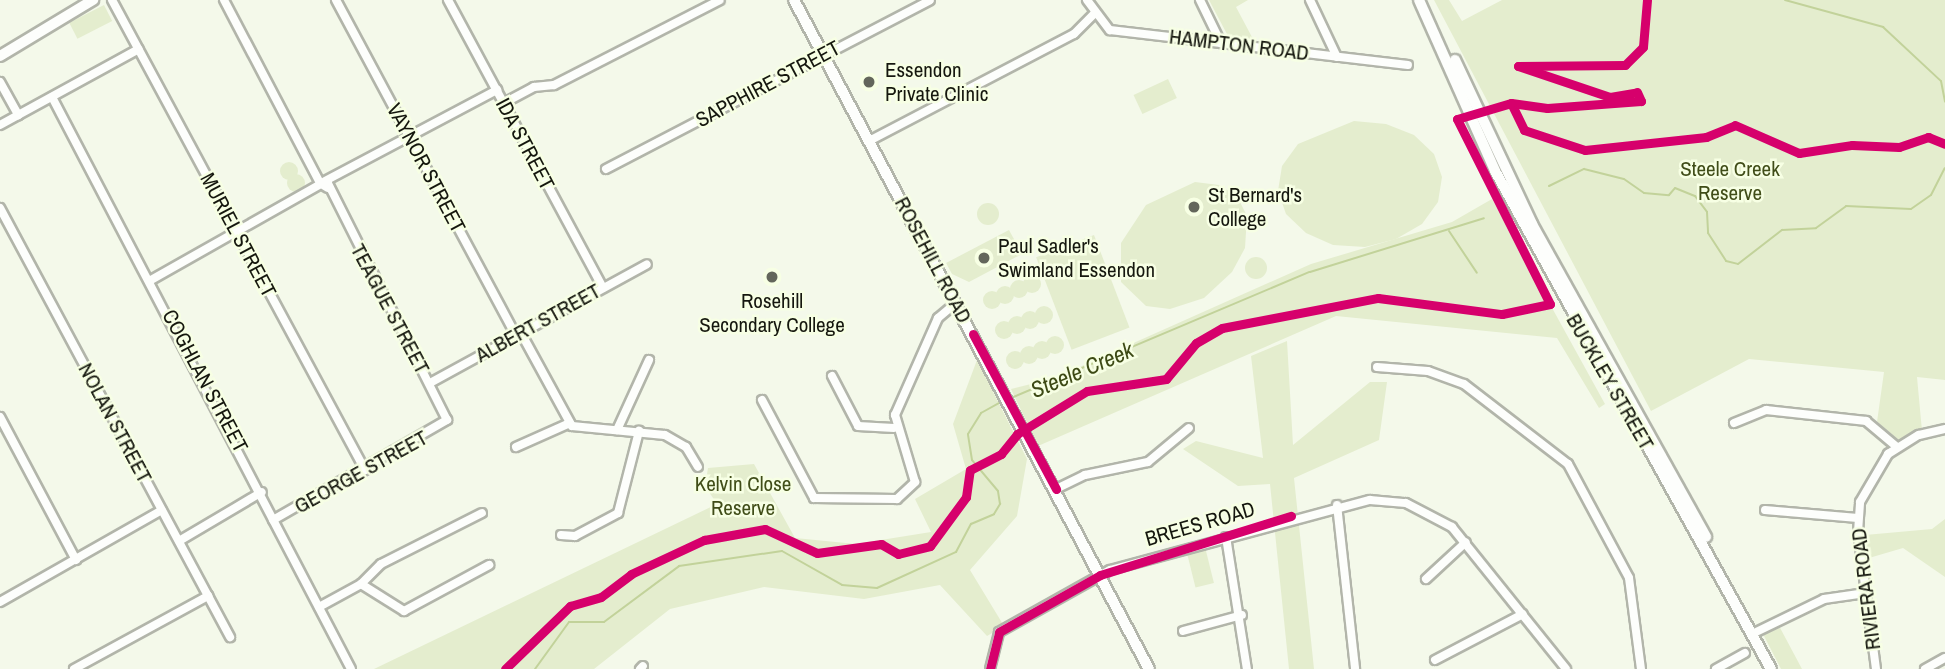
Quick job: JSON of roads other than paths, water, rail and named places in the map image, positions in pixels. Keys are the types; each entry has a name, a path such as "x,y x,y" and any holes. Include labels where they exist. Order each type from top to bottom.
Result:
{"main road":[{"path":"0,56 93,0"},
{"name":"BUCKLEY STREET","path":"1419,0 1495,171 1719,570 1771,669"},
{"name":"BUCKLEY STREET","path":"1427,0 1532,224 1685,490 1719,570"}],"street":[{"name":"MURIEL STREET","path":"112,0 365,470"},
{"name":"TEAGUE STREET","path":"224,0 447,420"},
{"name":"VAYNOR STREET","path":"336,0 570,423"},
{"name":"IDA STREET","path":"449,0 603,288"},
{"path":"504,103 534,87 554,85 720,0"},
{"name":"ROSEHILL ROAD","path":"794,0 1056,489 1149,669"},
{"name":"SAPPHIRE STREET","path":"606,169 930,0"},
{"path":"869,141 1074,34 1094,14 1087,0"},
{"path":"1200,0 1221,43"},
{"path":"1310,0 1337,57"},
{"name":"HAMPTON ROAD","path":"1094,14 1110,30 1408,65"},
{"path":"0,125 139,49"},
{"path":"0,82 18,115"},
{"path":"151,280 497,90"},
{"name":"COGHLAN STREET","path":"52,97 262,492 273,520 351,669"},
{"name":"NOLAN STREET","path":"0,208 230,637"},
{"name":"ALBERT STREET","path":"429,383 647,264"},
{"path":"761,400 814,498 885,502 915,482 894,428 938,318 956,303"},
{"path":"617,430 649,360"},
{"path":"1377,367 1428,371 1464,384 1568,464 1629,578 1641,669"},
{"path":"832,376 858,426 894,428"},
{"path":"1734,423 1766,410 1866,421 1898,447"},
{"path":"0,417 76,560"},
{"name":"GEORGE STREET","path":"273,520 365,470 447,420"},
{"path":"516,447 570,423 639,431 680,442 698,467"},
{"path":"1056,489 1085,475 1148,463 1189,428"},
{"name":"RIVIERA ROAD","path":"1876,669 1858,518 1871,477 1898,447 1945,429"},
{"path":"561,535 575,536 622,507 639,431"},
{"name":"GEORGE STREET","path":"177,538 262,492"},
{"name":"BREES ROAD","path":"990,669 999,632 1119,567 1337,505 1406,503 1437,517 1466,542 1566,669"},
{"path":"1337,505 1355,669"},
{"path":"1765,510 1858,518"},
{"path":"0,602 163,512"},
{"path":"319,607 361,584 381,564 476,513"},
{"path":"1226,537 1242,615 1247,669"},
{"path":"1426,579 1466,542"},
{"path":"361,584 404,611 483,565"},
{"path":"1752,634 1824,599 1866,593"},
{"path":"74,669 208,596"},
{"path":"1436,660 1523,614"},
{"path":"1183,631 1242,615"},
{"path":"1716,669 1745,653"},
{"path":"1925,669 1945,658"}],"waterway":[{"name":"Steele Creek","path":"1785,0 1883,27 1941,81 1945,102"},
{"name":"Steele Creek","path":"1549,186 1584,169 1624,179 1644,193 1669,195 1675,188 1695,196 1707,212 1708,233 1726,261 1738,264 1782,230 1816,228 1846,206 1911,209 1931,195 1945,168"},
{"name":"Steele Creek","path":"1011,398 1310,272 1484,218"},
{"path":"1449,231 1477,273"},
{"name":"Steele Creek","path":"535,669 569,622 604,622 679,566 782,551 842,585 877,588 956,552 971,524 994,514 1000,504 998,491 972,460 968,434 981,413 1003,401"}],"place":[{"name":"Essendon Private Clinic","path":"869,82"},
{"name":"St Bernard's College","path":"1194,207"},
{"name":"Paul Sadler's Swimland Essendon","path":"984,258"},
{"name":"Rosehill Secondary College","path":"772,277"}],"park label":[{"name":"Steele Creek Reserve","path":"1730,181"},
{"name":"Kelvin Close Reserve","path":"743,496"}]}
